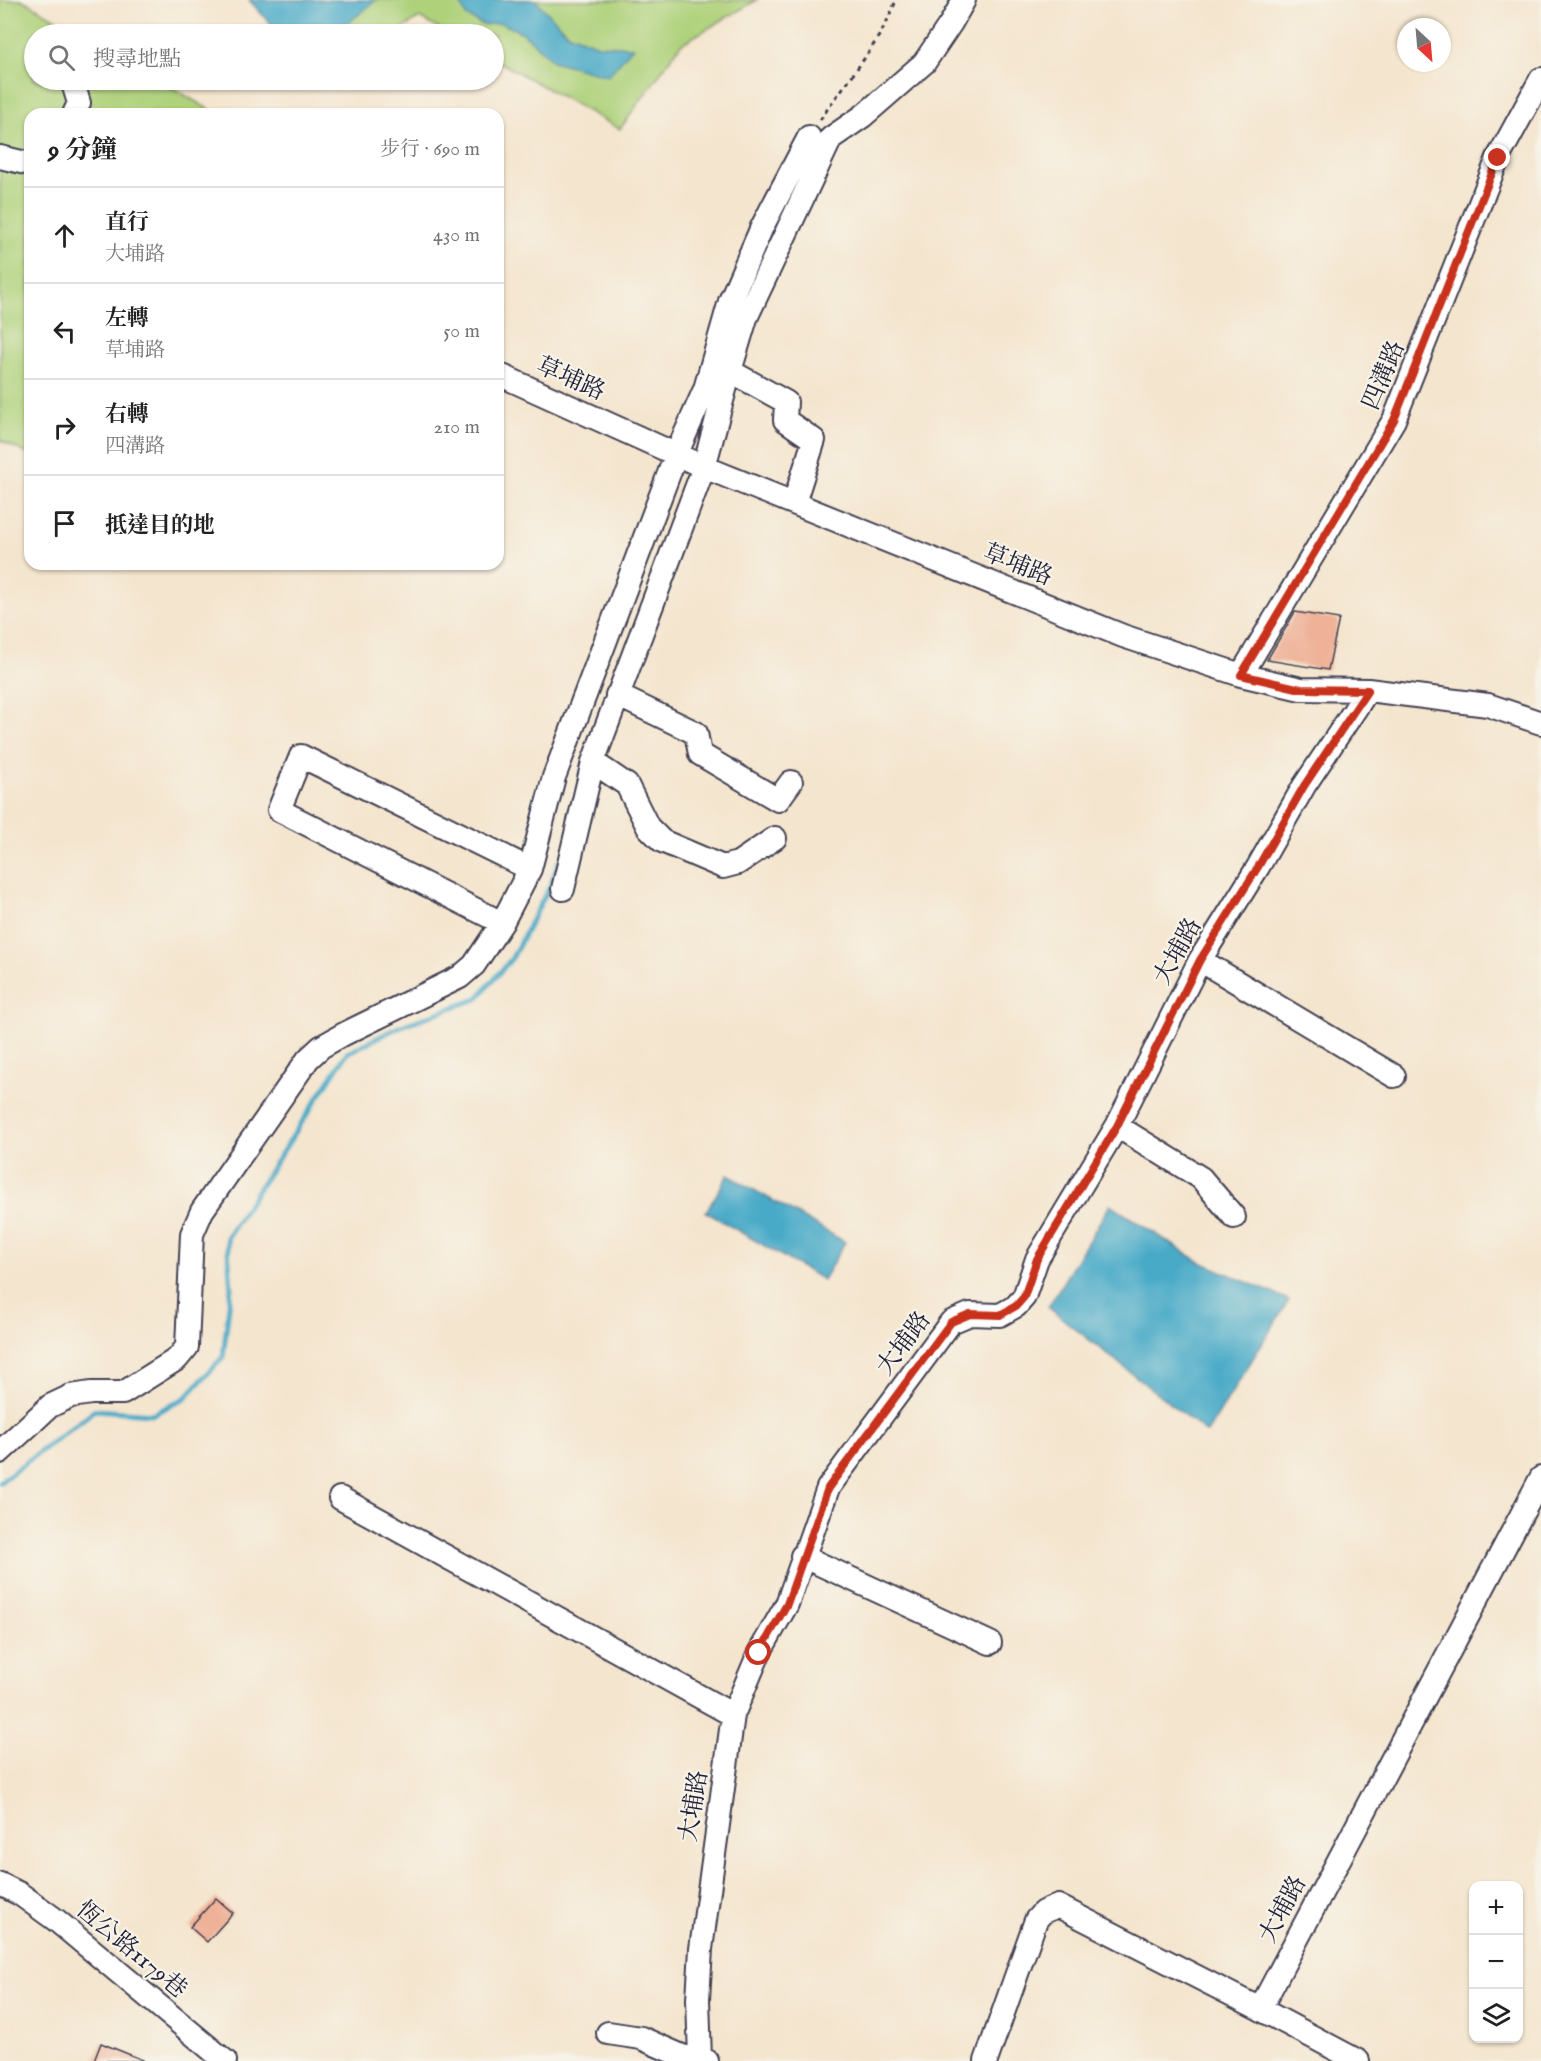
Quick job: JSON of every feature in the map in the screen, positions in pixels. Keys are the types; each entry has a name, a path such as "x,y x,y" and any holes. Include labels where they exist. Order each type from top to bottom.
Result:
{"street":[{"path":"563,889 593,762 704,467 746,318 831,138 863,116 924,63 964,0"},
{"name":"四溝路","path":"1241,675 1394,420 1498,158 1541,79"},
{"path":"75,90 79,103 77,108"},
{"path":"0,1452 50,1406 71,1396 91,1393 123,1393 177,1359 187,1347 192,1234 202,1211 308,1059 321,1047 344,1034 460,976 474,965 502,923 530,869 554,777 676,455 705,389 730,301 762,227 809,137"},
{"path":"0,157 24,163"},
{"path":"730,371 786,402 785,420 814,440 794,503"},
{"name":"草埔路","path":"504,377 704,467 1124,636 1241,675 1301,689 1368,690 1488,705 1541,723"},
{"name":"大埔路","path":"704,2060 698,1999 701,1949 733,1715 759,1653 787,1604 802,1556 828,1488 951,1322 970,1314 1000,1315 1016,1306 1024,1297 1037,1259 1117,1126 1200,960 1258,867 1304,786 1368,690"},
{"path":"617,695 696,733 700,754 778,800 791,782"},
{"path":"502,923 279,810 302,756 530,869"},
{"path":"593,762 627,785 648,827 662,841 723,867 738,863 775,838"},
{"path":"1200,960 1394,1076"},
{"path":"1117,1126 1202,1178 1234,1216"},
{"name":"大埔路","path":"1260,2009 1541,1478"},
{"path":"340,1498 733,1715"},
{"path":"802,1556 990,1643"},
{"name":"恆公路1179巷","path":"0,1884 20,1894 56,1920 225,2061"},
{"path":"986,2061 1036,1920 1043,1912 1058,1906 1358,2061"},
{"path":"608,2033 640,2038 682,2056 704,2060"}],"path":[{"path":"809,137 864,59 891,15 896,0"}],"green space":[{"path":"0,0 23,0 65,24 24,24 24,90 176,90 207,108 24,108 24,452 0,440"},
{"path":"376,0 757,0 681,44 620,129 504,65 504,24 430,24 419,18 410,24 347,24"}],"water":[{"path":"249,0 376,0 347,24 271,24"},
{"path":"459,0 535,0 569,34 599,45 633,47 608,76 553,61 523,33 501,23 481,24 466,16"},
{"path":"728,1175 845,1242 823,1280 706,1212"},
{"path":"1110,1205 1200,1262 1289,1300 1207,1433 1048,1307"}],"building":[{"path":"1295,612 1339,619 1328,670 1267,660"},
{"path":"216,1898 233,1913 207,1942 190,1927"},
{"path":"101,2043 143,2060 143,2061 94,2061"}],"waterway":[{"path":"0,1482 95,1410 153,1414 185,1398 223,1357 231,1288 227,1237 347,1053 401,1026 477,999 512,958 550,886 559,861"}],"route":[{"path":"759,1653 787,1604 802,1556 828,1488 951,1322 970,1314 1000,1315 1016,1306 1024,1297 1037,1259 1117,1126 1200,960 1258,867 1304,786 1368,690 1301,689 1241,675 1394,420 1498,158"}]}
